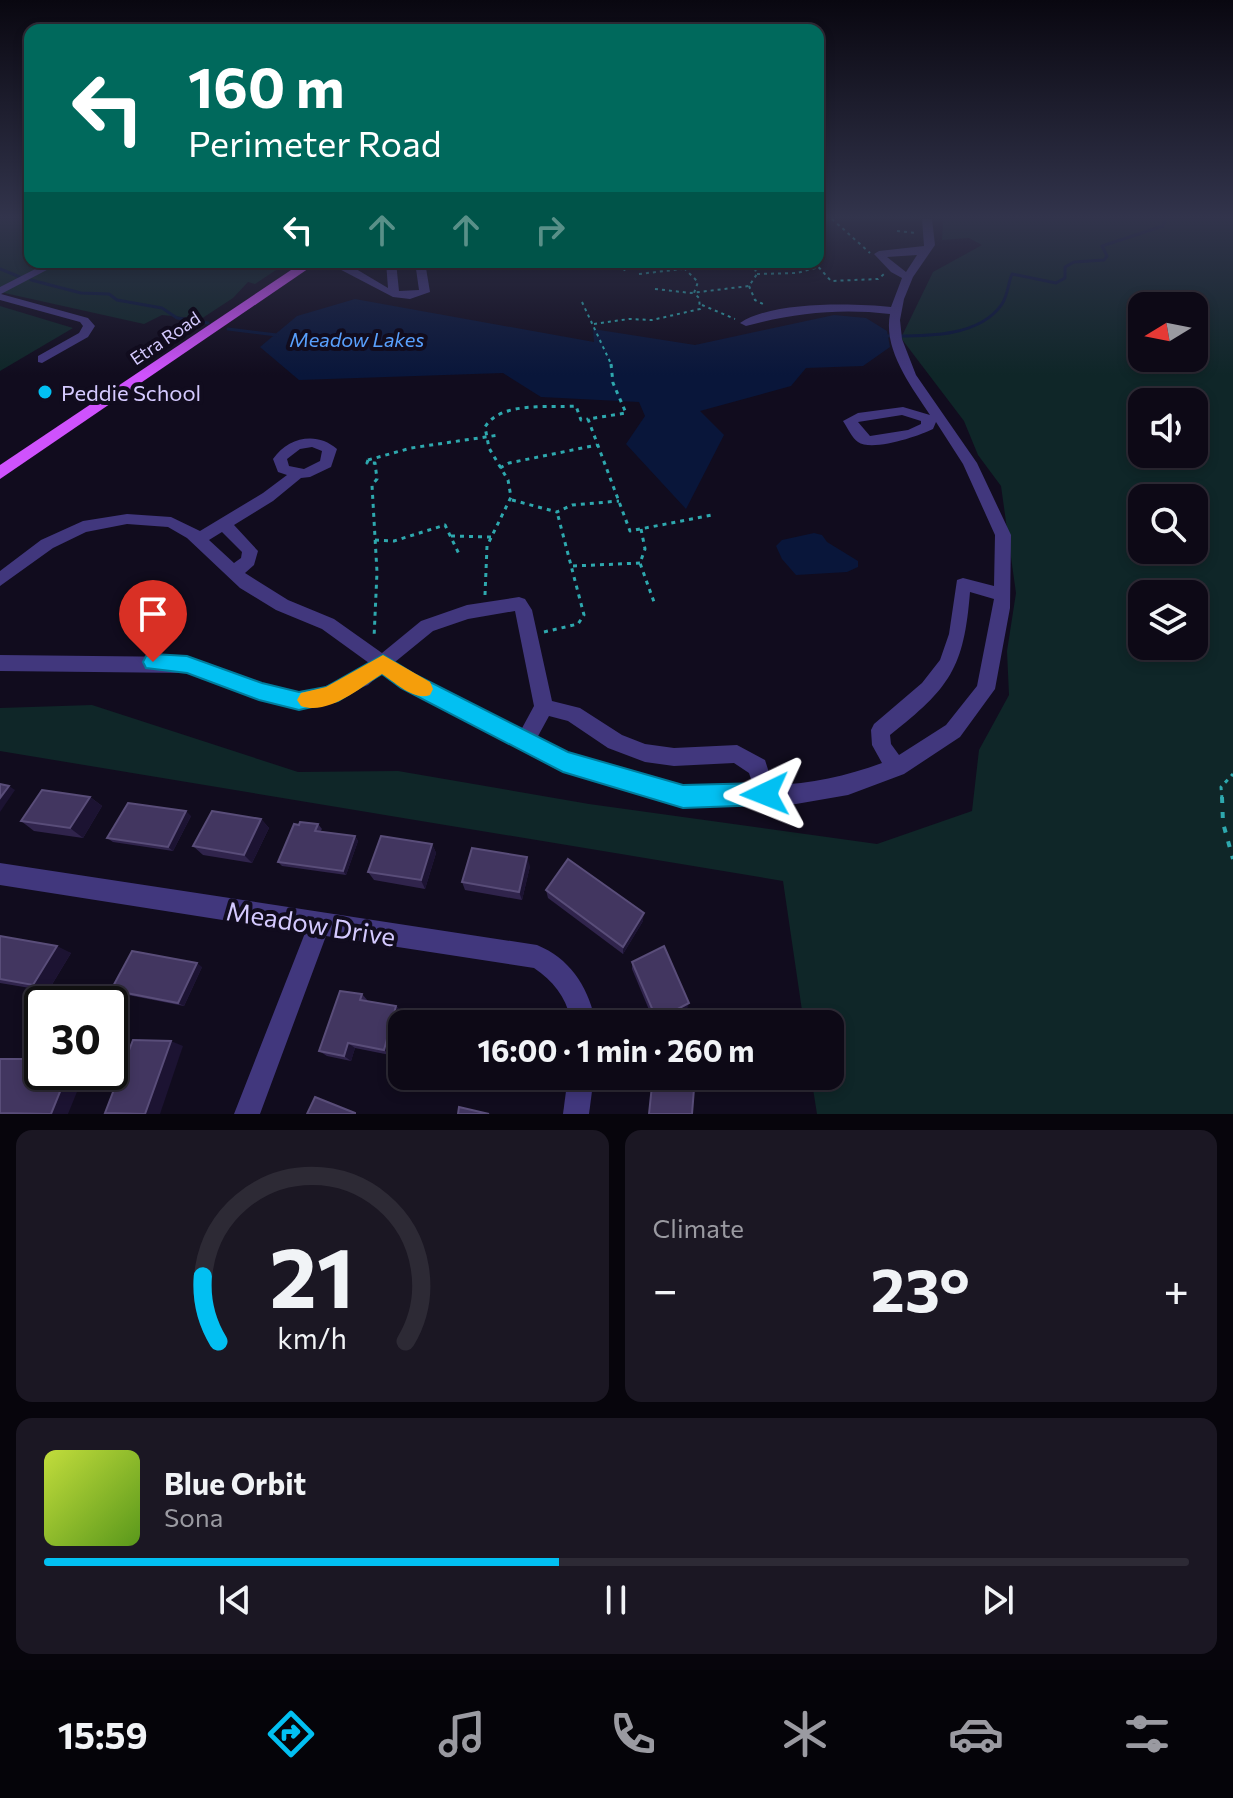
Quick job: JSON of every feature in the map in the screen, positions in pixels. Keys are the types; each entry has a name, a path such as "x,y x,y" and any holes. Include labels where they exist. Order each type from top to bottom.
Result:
{"main road":[{"name":"Etra Road","path":"0,473 299,271"}],"street":[{"path":"0,294 41,271"},
{"path":"350,271 371,286 409,296 425,292 421,271"},
{"path":"392,271 394,292"},
{"path":"897,271 908,277"},
{"path":"0,580 55,539 103,522 127,519 171,522 186,528 246,584 282,605 328,624 409,682 563,762 683,797 796,794 848,785 897,767 953,731 986,689 1002,595 1003,535 970,463 933,418 910,375 896,339 895,311 912,271"},
{"path":"0,294 84,320 89,326 84,335 42,359"},
{"path":"746,323 784,311 859,308 895,311"},
{"path":"903,411 933,418 924,430 869,441 863,439 850,421 858,417 903,411"},
{"path":"199,539 284,487 297,474"},
{"path":"224,525 250,551 248,561 234,573"},
{"path":"897,767 878,738 881,730 923,698 940,677 958,635 963,584 1002,595"},
{"path":"0,663 187,665 221,674 259,691 299,701 330,695 383,663 427,626 481,610 519,604 529,635 544,707 524,743"},
{"path":"544,707 573,714 615,742 645,753 674,757 737,754 758,767 765,794"},
{"name":"Meadow Drive","path":"0,874 537,957 560,972 582,1010"},
{"path":"247,1114 319,925"},
{"path":"576,1114 579,1090"}],"path":[{"path":"639,274 665,271"},
{"path":"684,271 698,282 694,293"},
{"path":"757,274 804,271"},
{"path":"822,271 831,281 878,279 889,271"},
{"path":"655,289 674,294 749,286 757,274"},
{"path":"749,286 755,300 784,311"},
{"path":"694,293 702,305 746,323"},
{"path":"484,437 495,414 503,411 576,406 581,420 626,413 613,383 614,371 582,302"},
{"path":"593,324 670,318 669,315 700,309 702,305"},
{"path":"588,419 630,531 712,515"},
{"path":"364,649 376,634 372,485 377,479 375,463 367,463 368,460 411,448 499,435"},
{"path":"481,610 489,574 485,548 512,500 510,485 484,437"},
{"path":"500,468 509,463 597,445"},
{"path":"512,500 557,512 581,503 619,501"},
{"path":"529,635 578,624 584,615 557,512"},
{"path":"375,540 394,541 445,525 459,554"},
{"path":"641,529 645,549 640,563 654,602"},
{"path":"451,536 491,537"},
{"path":"573,566 640,563"},
{"path":"1233,774 1221,787 1223,823 1233,859"}],"green space":[{"path":"0,271 275,271 255,284 248,282 233,298 201,319 162,315 144,324 0,292"},
{"path":"935,271 1233,271 1233,1114 817,1114 813,1090 844,1090 844,1010 802,1010 783,881 0,751 0,708 92,705 298,772 398,771 589,804 877,844 972,811 979,750 1009,695 1007,651 1016,593 1001,486 978,455 964,421 901,338"},
{"path":"0,306 73,328 0,371"}],"water":[{"name":"Meadow Lakes","path":"355,299 594,342 593,329 695,345 834,315 866,318 887,331 890,347 863,366 806,368 791,386 700,411 724,435 686,509 626,444 645,416 639,402 541,397 503,373 299,380 260,347 297,316"},
{"path":"814,533 822,535 827,542 858,561 858,567 847,572 796,575 782,559 776,546 782,540"}],"building":[{"path":"0,784 9,786 0,798"},
{"path":"42,790 90,797 70,828 21,821"},
{"path":"128,803 186,811 168,847 107,838"},
{"path":"212,811 261,819 244,855 193,846"},
{"path":"300,822 318,824 315,831 355,836 343,871 278,862 294,824 299,825"},
{"path":"381,836 432,844 421,880 368,872"},
{"path":"472,848 527,857 519,892 462,882"},
{"path":"568,859 644,913 623,947 546,890"},
{"path":"0,936 57,946 33,985 0,979"},
{"path":"664,946 689,1003 676,1010 653,1010 632,962"},
{"path":"132,951 197,963 178,1003 128,993 128,986 113,986"},
{"path":"340,991 362,994 360,1000 396,1006 395,1010 388,1010 388,1035 384,1050 348,1043 344,1056 319,1051"},
{"path":"133,1040 171,1041 145,1114 105,1113 114,1090 128,1090 128,1053"},
{"path":"0,1059 24,1059 24,1090 61,1090 51,1114 0,1113"},
{"path":"652,1090 694,1090 692,1114 649,1114"},
{"path":"315,1097 355,1113 355,1114 307,1114"},
{"path":"459,1107 489,1114 458,1114"}],"waterway":[{"path":"5,271 20,277"},
{"path":"884,336 964,330 979,324 1002,304 1012,274 1056,283 1065,278 1065,271"},
{"path":"31,280 81,293 109,294 117,300 162,308 177,318 208,323"},
{"path":"228,329 277,335"}],"slow traffic":[{"path":"308,700 330,695 362,679 383,663 422,689"}],"place":[{"name":"Peddie School","path":"45,392"}],"route":[{"path":"153,662 187,665 221,674 259,691 299,701 330,695 362,679 383,663 409,682 563,762 683,797 765,794"}]}
